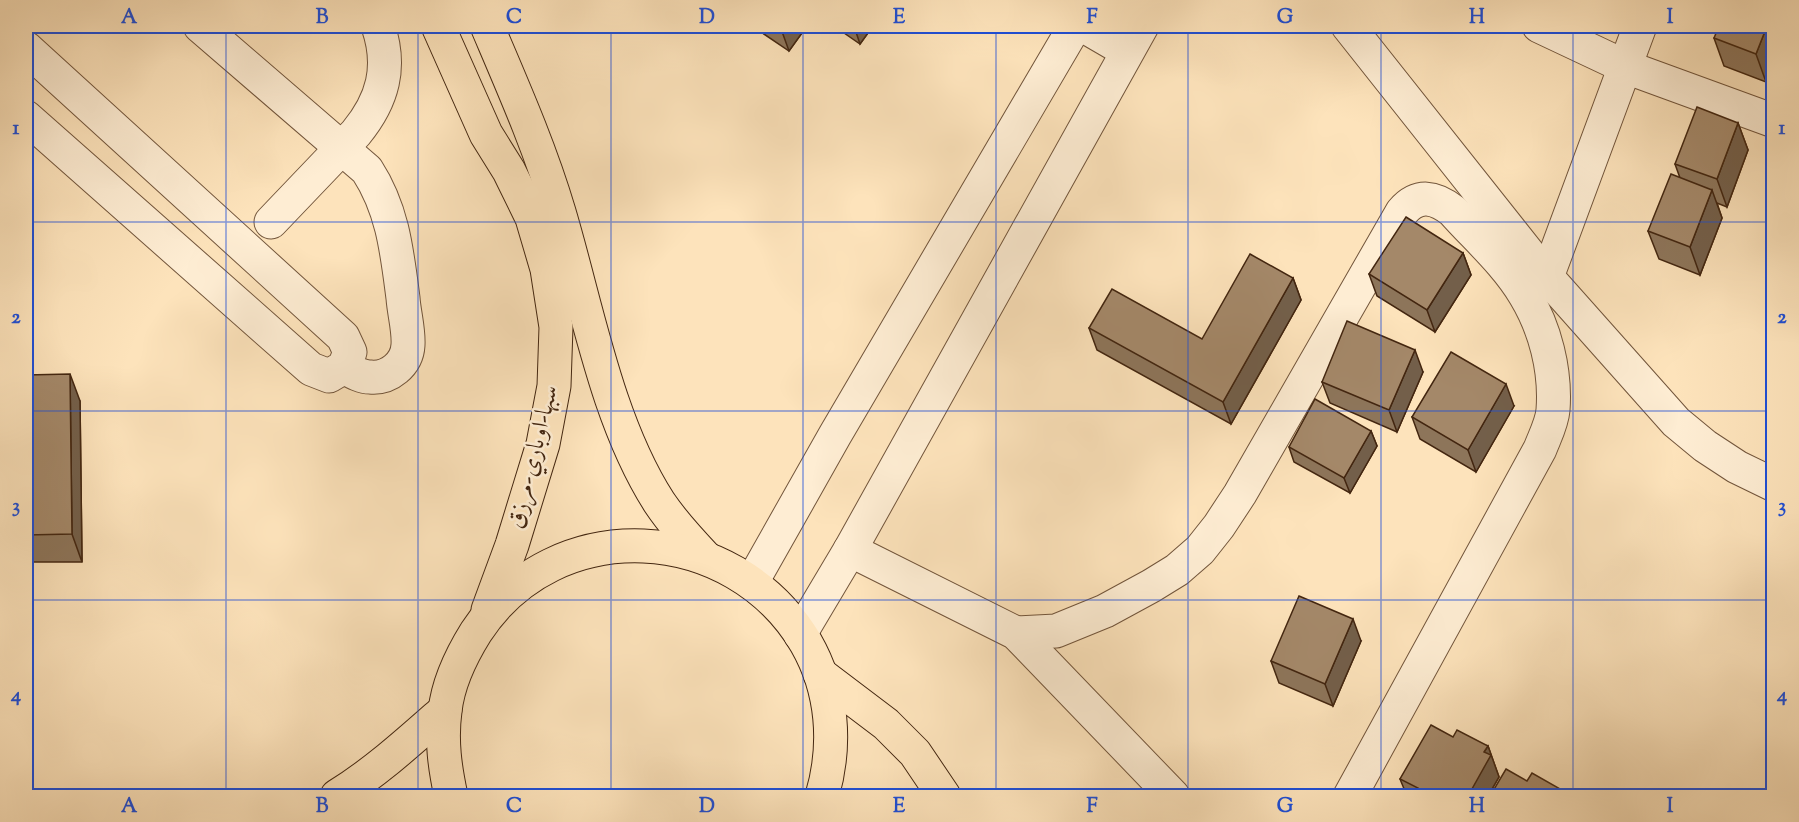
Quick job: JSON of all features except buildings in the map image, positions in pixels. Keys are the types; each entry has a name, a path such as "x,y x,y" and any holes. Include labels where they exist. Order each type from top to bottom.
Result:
{"highway":[{"name":"سبها-اوباري-مرزق","path":"438,26 486,134 509,171 545,214 547,269 556,327 554,386 543,444 509,554 483,620"},
{"name":"سبها-اوباري-مرزق","path":"487,26 517,95 545,214 623,430 658,501 679,530 706,558"},
{"path":"451,796 445,769 443,740 445,710 453,678 466,648 483,620 502,600 538,573 571,557 598,549 625,546 652,546 679,550 722,564 752,582 786,614 800,634 820,674 827,700 831,726 831,753 822,796"},
{"path":"820,674 878,718 915,753 944,796"},
{"path":"337,796 403,747 445,710"}],"street":[{"path":"200,26 367,170 382,196 391,220 396,245 408,345 400,365 382,377 371,378 344,368"},
{"path":"272,222 342,149 368,118 378,100 385,61 383,41 378,26"},
{"path":"752,582 835,435 1075,26"},
{"path":"800,634 850,550 1135,38 1084,26"},
{"path":"1348,26 1547,277 1676,422 1705,446 1773,485"},
{"path":"1539,26 1626,67 1773,121"},
{"path":"1547,277 1640,26"},
{"path":"26,48 343,337 350,352 344,368 328,376 311,369 26,117"},
{"path":"1016,633 1056,631 1105,611 1177,570 1200,550 1240,494 1402,212 1416,200 1424,198 1442,202 1508,270 1525,295 1539,322 1548,351 1553,381 1553,411 1540,449 1350,796"},
{"path":"850,550 1016,633 1173,796"}]}
